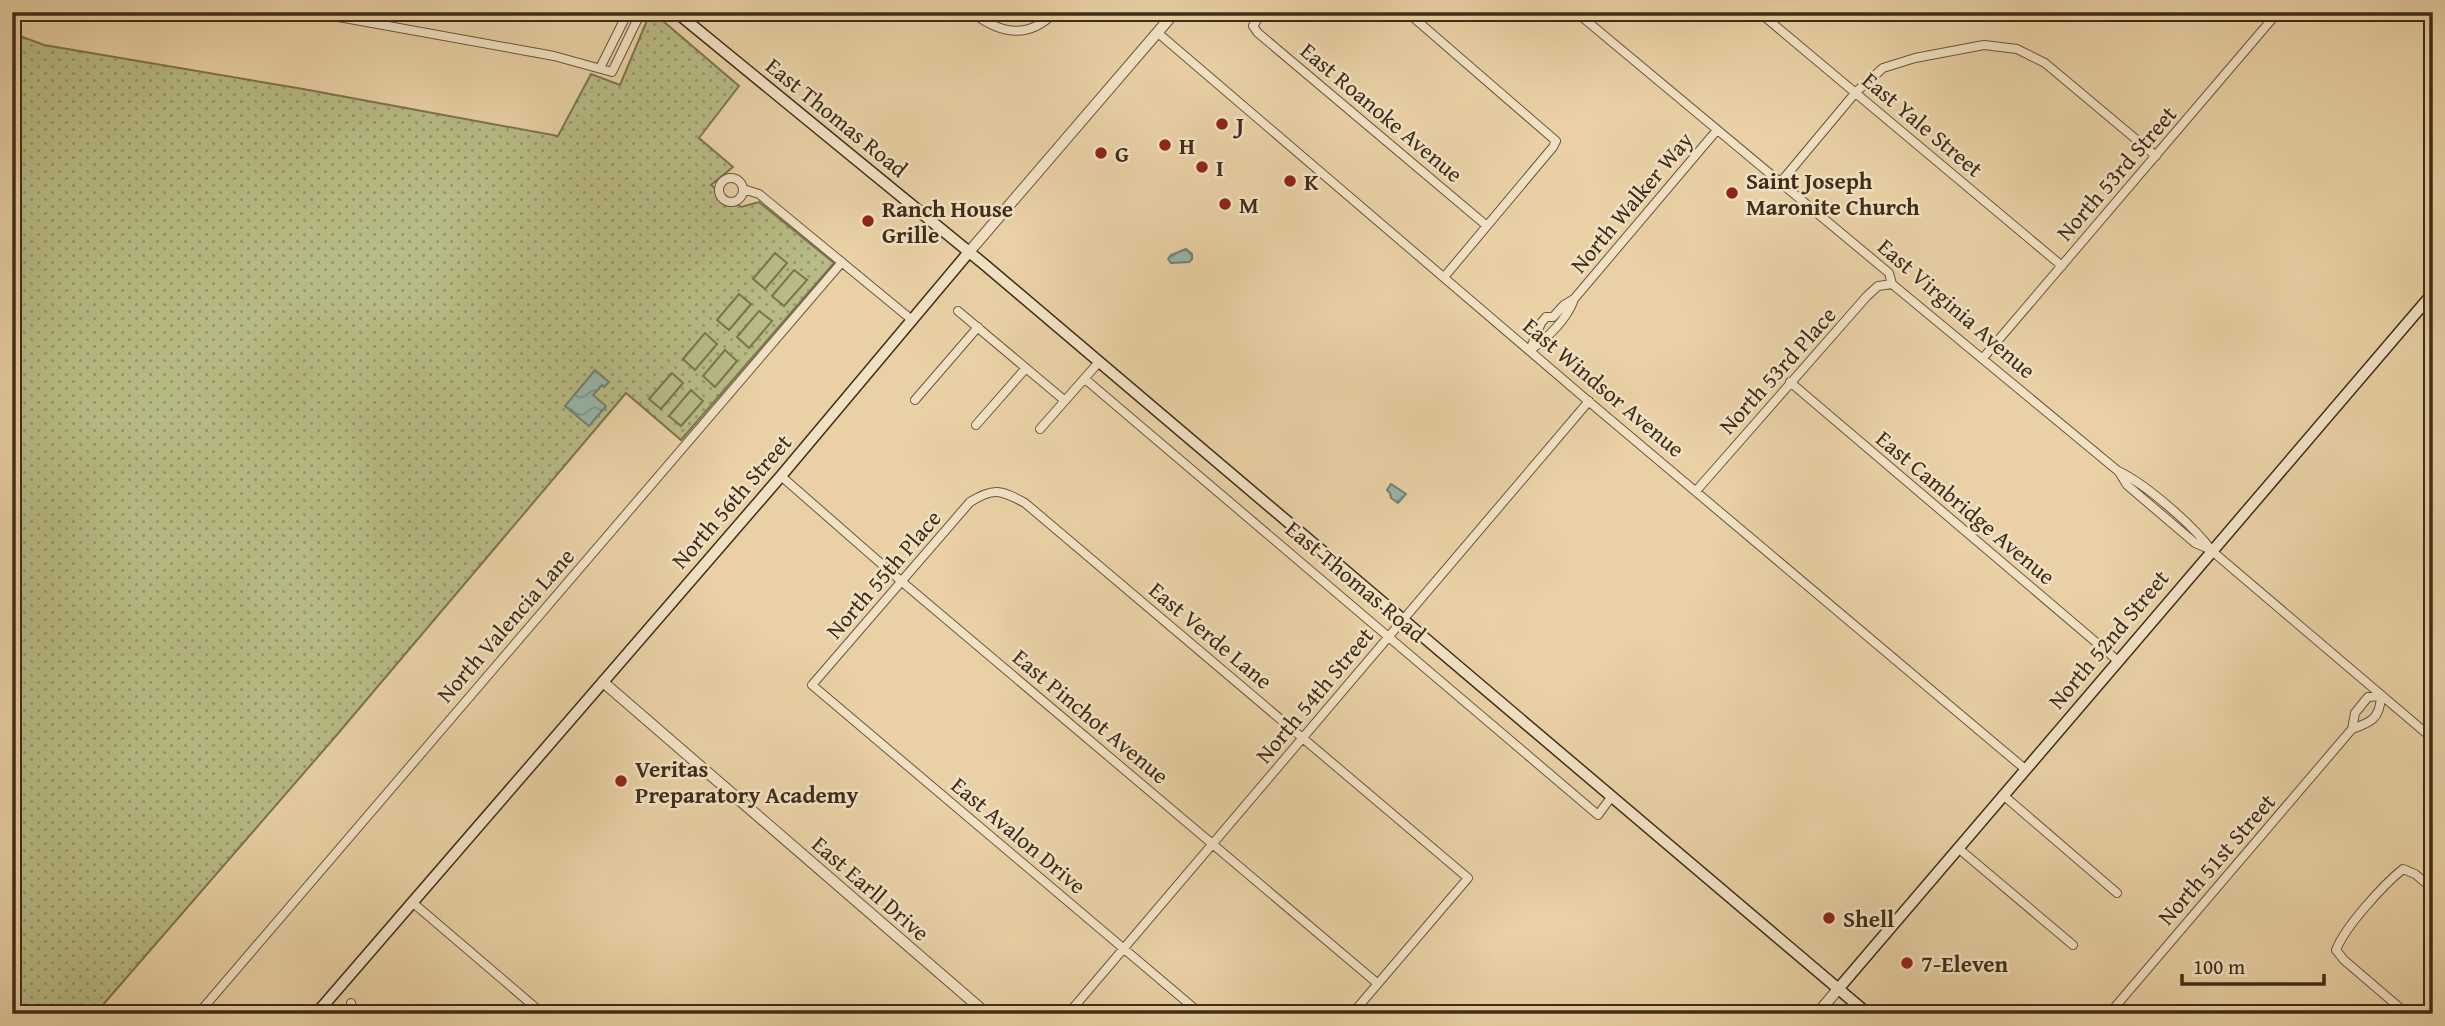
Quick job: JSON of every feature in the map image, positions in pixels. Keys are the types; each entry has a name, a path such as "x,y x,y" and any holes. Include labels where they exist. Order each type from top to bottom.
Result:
{"main road":[{"name":"East Thomas Road","path":"676,12 969,252 1868,1014"},
{"name":"North 56th Street","path":"316,1014 781,476 969,252"},
{"name":"North 52nd Street","path":"1839,988 2433,293"}],"street":[{"path":"311,12 554,56 612,72 641,12"},
{"path":"600,68 628,12"},
{"path":"972,12 997,28 1020,30 1039,25 1055,12"},
{"name":"North 56th Street","path":"969,252 1175,12"},
{"name":"East Roanoke Avenue","path":"1262,12 1252,26 1487,226"},
{"path":"1407,12 1556,141 1445,276"},
{"name":"East Virginia Avenue","path":"1576,12 1889,273 1892,284 2118,471 2126,485 2195,543 2211,551 2433,739"},
{"name":"East Yale Street","path":"1759,12 2062,265"},
{"name":"North 53rd Street","path":"1983,358 2278,12"},
{"name":"East Windsor Avenue","path":"1158,33 2025,769"},
{"path":"1780,183 1856,92 1883,68 1896,62 1984,45 2017,49 2031,54 2053,69 2156,156"},
{"name":"North Walker Way","path":"1530,350 1542,342 1564,305 1574,299 1717,130"},
{"path":"743,189 759,194 912,320"},
{"name":"North Valencia Lane","path":"198,1014 842,262"},
{"name":"North 53rd Place","path":"1696,491 1867,296 1878,286 1892,284"},
{"path":"958,311 1065,400"},
{"name":"North Walker Way","path":"1530,350 1546,317 1556,319"},
{"path":"915,400 978,327"},
{"path":"1040,429 1099,362"},
{"path":"976,425 1027,368"},
{"name":"East Thomas Road","path":"1085,379 1598,815 1612,796"},
{"name":"East Cambridge Avenue","path":"1790,382 2118,661"},
{"name":"North 54th Street","path":"1068,1014 1590,401"},
{"name":"East Pinchot Avenue","path":"781,476 901,581 1377,983"},
{"name":"North 55th Place","path":"812,685 970,502 986,492"},
{"name":"East Verde Lane","path":"986,492 1005,492 1025,503 1468,878 1377,983"},
{"name":"East Earll Drive","path":"603,682 987,1014"},
{"name":"East Avalon Drive","path":"812,685 1201,1014"},
{"name":"North 51st Street","path":"2109,1014 2353,729 2369,723 2375,717 2380,710 2381,696 2368,697 2355,713 2353,729"},
{"path":"2003,795 2118,893"},
{"path":"1958,848 2073,945"},
{"path":"2407,1014 2336,950 2368,906 2403,869 2415,874 2433,889"},
{"path":"412,902 543,1014"},
{"path":"1352,1014 1377,983"},
{"name":"North 52nd Street","path":"1817,1014 1839,988"},
{"path":"351,1003 354,1014"}],"green space":[{"path":"656,15 739,86 699,138 733,167 711,185 741,207 759,202 834,263 681,440 626,393 335,737 95,1014 12,1014 12,33 44,45 558,136 591,74 620,85 648,18"},
{"path":"775,253 787,263 765,289 753,279"},
{"path":"794,270 807,280 784,306 772,296"},
{"path":"739,294 751,304 729,330 717,320"},
{"path":"759,311 772,321 749,348 737,337"},
{"path":"705,333 717,344 695,370 683,359"},
{"path":"725,350 737,361 715,387 703,376"},
{"path":"672,373 683,383 661,409 649,399"},
{"path":"691,390 703,401 681,426 669,416"}],"water":[{"path":"1186,249 1192,254 1189,262 1171,263 1168,259 1171,255"},
{"path":"595,370 609,382 593,395 606,406 589,426 565,406"},
{"path":"1391,484 1406,494 1398,503 1391,498 1387,490"}],"place":[{"name":"J","path":"1222,124"},
{"name":"H","path":"1165,145"},
{"name":"G","path":"1101,153"},
{"name":"I","path":"1202,167"},
{"name":"K","path":"1290,181"},
{"name":"Saint Joseph Maronite Church","path":"1732,193"},
{"name":"M","path":"1225,204"},
{"name":"Ranch House Grille","path":"868,221"},
{"name":"Veritas Preparatory Academy","path":"621,781"},
{"name":"Shell","path":"1829,918"},
{"name":"7-Eleven","path":"1907,963"}]}
